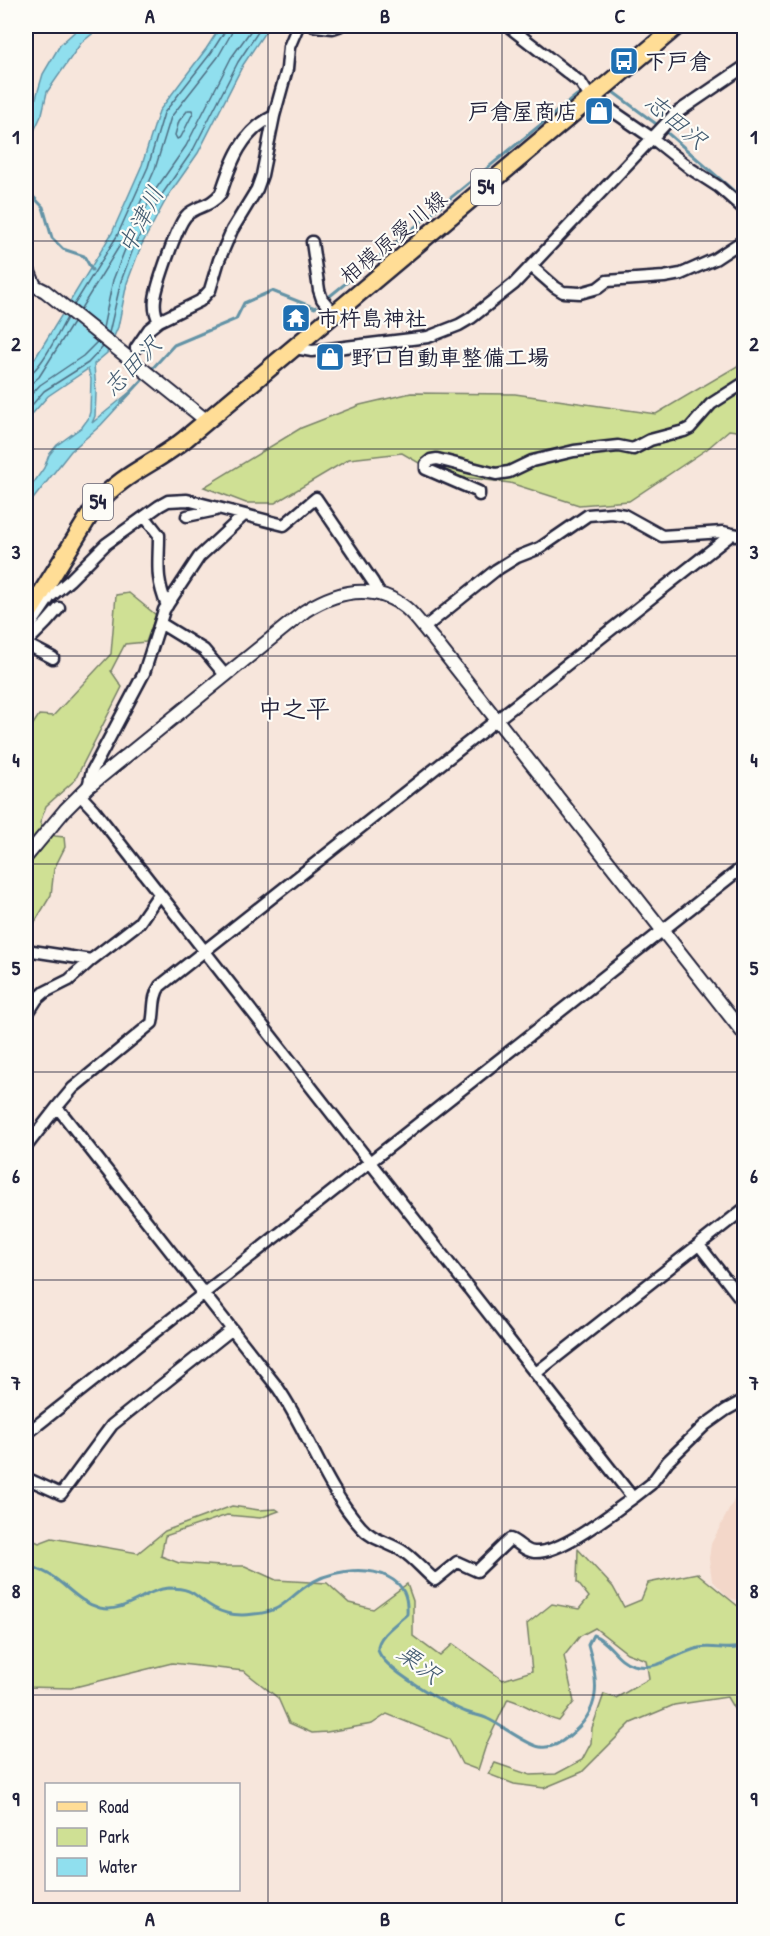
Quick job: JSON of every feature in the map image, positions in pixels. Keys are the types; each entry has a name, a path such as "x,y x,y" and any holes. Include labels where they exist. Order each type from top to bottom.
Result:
{"main road":[{"name":"相模原愛川線","path":"26,619 96,505 107,492 128,475 173,449 201,416 295,348 677,26"}],"street":[{"path":"136,348 149,329 159,321 200,301 210,290 219,260 232,230 257,189 262,175 274,116 287,69 289,47 298,26"},
{"path":"314,26 333,28 339,26"},
{"path":"508,26 581,83 588,94 654,136 691,169 719,187 744,209"},
{"path":"295,348 312,351 410,340 448,330 471,318 514,284 675,114 744,67"},
{"path":"159,321 155,314 155,297 175,238 185,217 216,200 245,138 255,127 274,116"},
{"path":"531,266 563,292 580,293 598,288 607,281 681,274 715,259 744,240"},
{"path":"312,242 319,290 322,299 335,315"},
{"path":"26,265 35,289 201,416"},
{"path":"479,495 478,492 426,469 426,464 431,459 437,459 504,474 532,461 574,451 618,447 633,449 650,440 690,428 711,405 744,383"},
{"path":"26,619 33,622 50,597 106,544 159,506 176,500 194,502 284,525 316,498 319,499 380,595"},
{"path":"187,516 218,509"},
{"path":"424,628 496,570 517,557 540,548 588,515 612,513 624,515 662,537 723,532 744,536"},
{"path":"243,516 199,557 167,606 144,673 92,771 84,791 94,810 159,894 633,1498"},
{"path":"145,517 159,535 157,562 159,586 167,606"},
{"path":"26,1147 73,1088 152,1023 156,992 204,951 732,534"},
{"path":"26,857 84,791 305,611 323,600 347,592 386,596 407,609 424,628 744,1034"},
{"path":"53,658 26,643 59,608"},
{"path":"160,623 204,651 225,675"},
{"path":"26,1434 744,866"},
{"path":"26,1016 37,999 45,992 69,980 139,923 159,894"},
{"path":"26,950 91,960"},
{"path":"57,1107 289,1404 334,1494 369,1534 403,1551 435,1580 457,1562 477,1571 510,1539 528,1551 536,1552 561,1545 597,1524 651,1484 668,1461 705,1425 744,1400"},
{"path":"536,1373 744,1209"},
{"path":"699,1245 744,1303"},
{"path":"26,1478 61,1494 112,1425 231,1329"}],"shaded area":[{"path":"744,1481 744,1602 729,1598 712,1580 709,1559 711,1544"}],"green space":[{"path":"744,362 744,432 729,430 707,449 629,501 579,505 510,483 438,474 402,453 349,459 275,503 246,503 204,487 301,428 360,405 411,393 515,394 656,414"},
{"path":"129,593 156,615 146,642 125,644 111,671 122,687 75,780 46,806 40,823 55,836 64,837 65,847 54,869 51,895 26,937 26,735 39,715 53,716 111,654 116,595"},
{"path":"232,1506 279,1511 260,1518 227,1515 165,1536 161,1556 179,1563 245,1566 276,1580 327,1583 349,1603 373,1609 407,1584 413,1601 413,1636 440,1656 453,1644 503,1680 532,1671 527,1624 552,1604 579,1609 589,1597 577,1582 578,1549 613,1587 624,1607 641,1600 648,1583 697,1573 744,1611 744,1707 734,1709 727,1697 674,1705 631,1723 582,1772 544,1788 514,1784 488,1774 495,1763 530,1775 556,1774 582,1760 591,1743 592,1728 604,1694 616,1698 649,1679 646,1660 627,1653 595,1628 580,1636 564,1656 574,1702 559,1721 508,1699 486,1745 478,1770 462,1764 449,1739 387,1714 372,1724 312,1733 289,1723 278,1698 244,1671 172,1663 71,1688 26,1687 26,1537 39,1543 52,1538 138,1553 165,1531"}],"water":[{"path":"81,26 102,26 81,43 47,92 42,114 26,148 26,117 33,108 43,74 60,45"},
{"name":"中津川","path":"221,26 269,26 243,65 198,153 168,196 141,246 127,283 118,327 107,353 94,364 96,393 95,416 92,423 136,387 101,425 71,451 26,508 26,494 44,468 49,455 57,445 82,427 88,419 91,379 88,369 48,396 26,421 26,373 112,233 142,165 159,111"}],"pier":[{"path":"67,299 116,338 110,353 59,313"}],"waterway":[{"name":"志田沢","path":"613,92 659,126"},
{"name":"志田沢","path":"330,296 577,95"},
{"name":"志田沢","path":"664,130 744,200"},
{"path":"26,189 43,207 52,238 63,249 84,256 92,270"},
{"name":"志田沢","path":"150,371 174,345 236,319 244,303 272,291 316,307"},
{"name":"志田沢","path":"122,402 146,376"},
{"name":"栗沢","path":"26,1566 48,1574 81,1599 100,1608 118,1608 160,1589 178,1588 190,1591 219,1610 238,1615 271,1611 323,1577 357,1571 378,1573 398,1584 406,1597 407,1614 389,1630 379,1644 378,1649 390,1666 445,1702 488,1719 528,1743 540,1747 552,1746 566,1739 580,1726 592,1706 596,1683 588,1645 593,1635 627,1663 642,1666 659,1664 699,1648 744,1646"}],"place":[{"name":"下戸倉","path":"624,61"},
{"name":"戸倉屋商店","path":"599,111"},
{"name":"市杵島神社","path":"296,318"},
{"name":"野口自動車整備工場","path":"330,357"}],"district":[{"name":"中之平","path":"294,709"}]}
